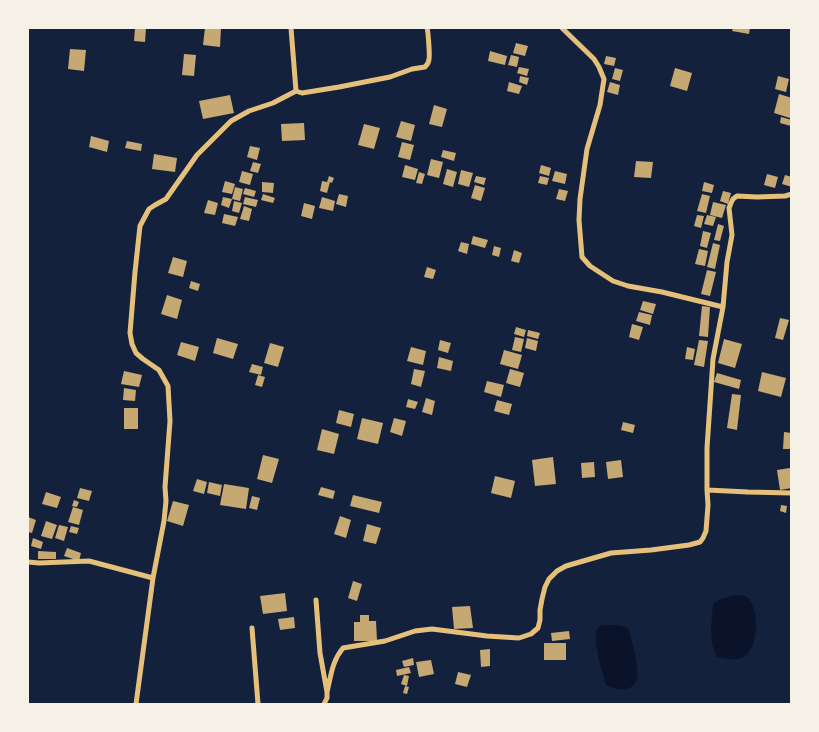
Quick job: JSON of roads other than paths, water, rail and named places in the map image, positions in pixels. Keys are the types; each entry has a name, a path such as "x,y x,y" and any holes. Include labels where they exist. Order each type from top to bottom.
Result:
{"street":[{"path":"291,28 296,92"},
{"path":"136,704 153,578 164,521 170,421 168,386 159,370 136,352 130,333 134,272 140,226 149,209 166,199 197,155 231,121 249,111 273,103 296,92 302,93 339,87 390,77 412,69 425,67 430,59 427,28"},
{"path":"562,28 594,59 604,79 600,105 587,149 580,199 579,220 582,257 590,266 613,281 723,307"},
{"path":"327,692 332,668 343,648 385,641 415,631 432,629 519,638 531,634 538,628 542,600 549,578 566,566 611,553 689,545 700,542 706,531 708,505 707,448 713,359 723,307 727,262 732,235 729,208 733,199 738,196 785,196 792,194"},
{"path":"708,490 792,492"},
{"path":"28,562 89,562 153,578"},
{"path":"316,600 320,653 327,692 324,704"},
{"path":"252,628 258,704"}],"water":[{"path":"734,595 746,596 753,605 756,633 749,652 744,657 731,659 717,657 712,645 711,624 713,604"},
{"path":"603,625 619,625 628,628 638,675 636,682 629,688 617,689 606,685 598,656 596,640 597,629"}]}
